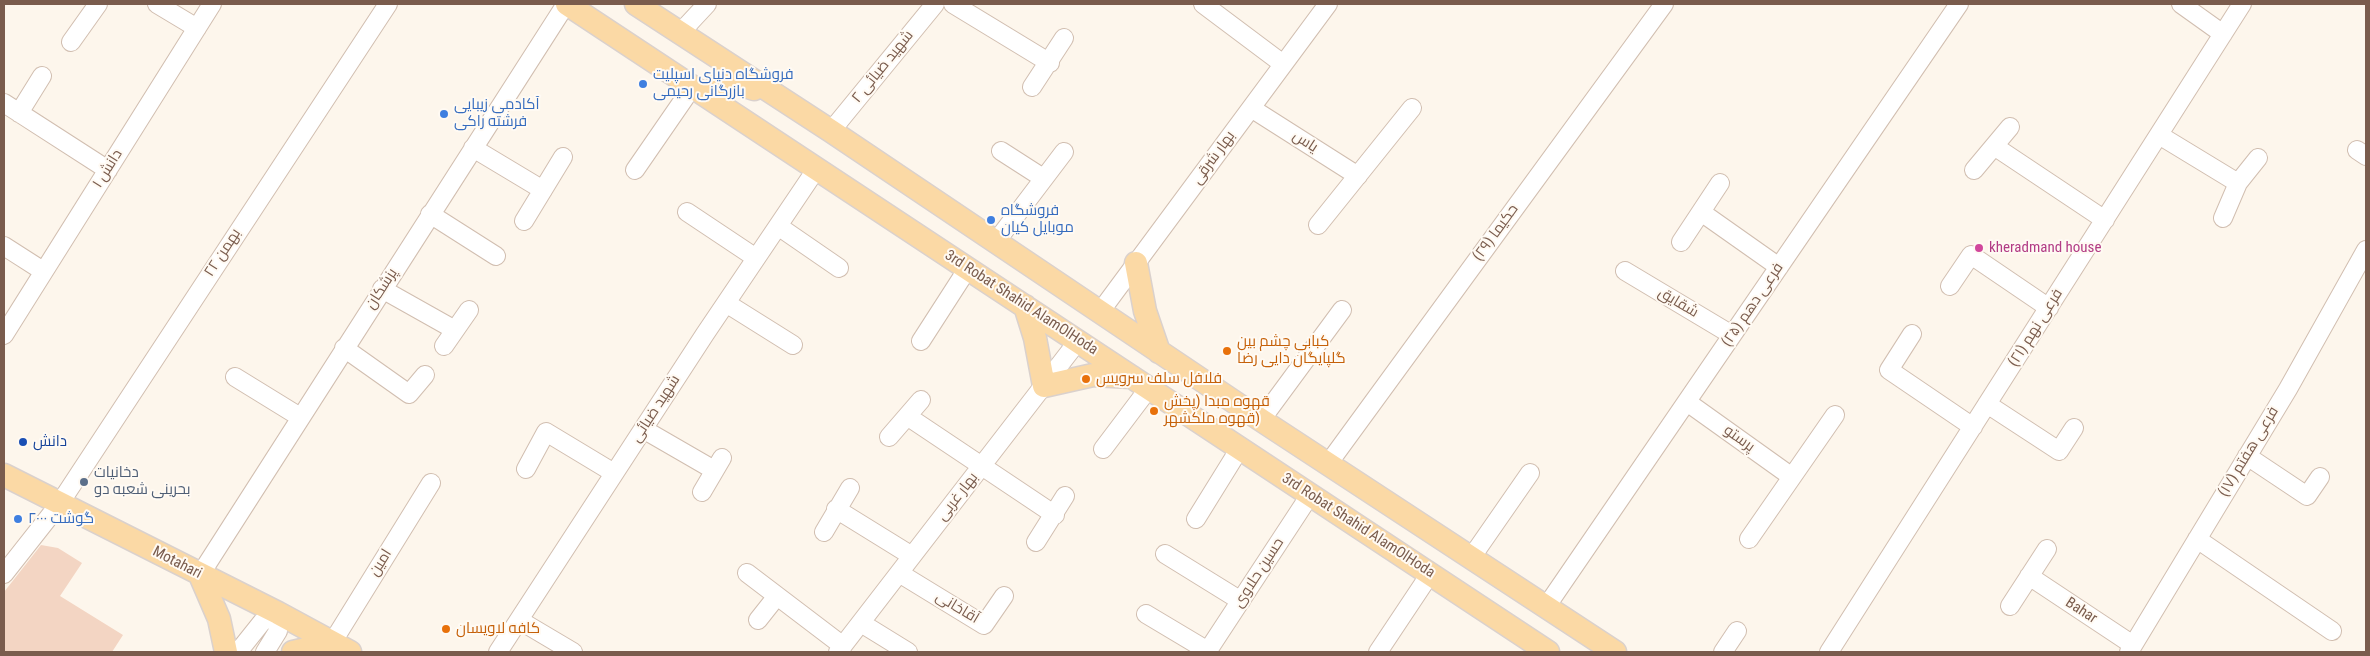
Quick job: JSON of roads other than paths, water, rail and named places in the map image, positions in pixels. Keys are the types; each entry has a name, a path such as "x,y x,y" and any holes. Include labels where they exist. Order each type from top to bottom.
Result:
{"main road":[{"name":"3rd Robat Shahid AlamOlHoda","path":"567,4 1548,652"},
{"path":"636,4 831,131 1261,420 1615,652"},
{"path":"598,24 611,18 665,54 678,60 683,49 680,34"},
{"path":"702,92 719,82 733,82 772,94"},
{"path":"1136,263 1145,311 1159,352"},
{"path":"1025,306 1035,338 1044,386 1093,375 1141,382"},
{"path":"1078,341 1100,312"},
{"name":"Motahari","path":"4,475 278,613 341,648"},
{"path":"200,575 219,619 226,652"},
{"path":"293,652 341,648"}],"street":[{"path":"71,42 98,4"},
{"path":"157,4 197,28"},
{"name":"دانش ۱","path":"4,335 212,4"},
{"name":"۲۲ بهمن","path":"4,574 60,503 388,4"},
{"name":"پزشکان","path":"200,575 430,214 567,4"},
{"path":"680,34 707,4"},
{"name":"شهید ضیائی ۲","path":"831,131 935,4"},
{"path":"954,4 1050,63"},
{"path":"1203,4 1284,64"},
{"name":"بهار شرقی","path":"1100,312 1328,4"},
{"name":"حکیما (۲۹)","path":"1328,464 1664,4"},
{"name":"فرعی دهم (۲۵)","path":"1546,607 1959,4"},
{"path":"2181,4 2223,34"},
{"name":"فرعی نهم (۲۱)","path":"1829,652 2242,4"},
{"path":"1032,87 1050,63 1064,38"},
{"path":"19,113 42,76"},
{"path":"635,170 702,92"},
{"path":"4,103 108,170"},
{"name":"یاس","path":"1251,108 1358,176"},
{"path":"1318,225 1412,108"},
{"path":"1974,170 2010,127"},
{"path":"2159,135 2238,183"},
{"path":"1994,146 2105,220"},
{"path":"473,148 543,190"},
{"path":"1001,151 1043,178"},
{"path":"995,243 1064,152"},
{"path":"524,221 563,157"},
{"path":"2223,218 2238,183 2258,158"},
{"name":"شهید ضیائی","path":"498,652 816,168"},
{"path":"1681,242 1720,183"},
{"path":"687,212 756,258"},
{"path":"1701,212 1779,266"},
{"path":"430,214 496,256"},
{"path":"778,226 839,268"},
{"path":"4,246 43,271"},
{"name":"فرعی هفتم (۱۷)","path":"2131,649 2247,456 2366,250"},
{"path":"1950,286 1971,255 2049,308"},
{"path":"921,341 968,268"},
{"name":"شقایق","path":"1625,271 1732,335"},
{"path":"382,289 455,330"},
{"path":"726,303 793,346"},
{"path":"444,346 469,310"},
{"path":"1261,420 1342,310"},
{"path":"1912,334 1889,370 1973,427"},
{"name":"بهار غربی","path":"841,649 1078,341"},
{"path":"344,348 409,394 425,375"},
{"path":"235,377 300,417"},
{"path":"1103,449 1141,382"},
{"path":"889,437 922,400"},
{"name":"پرستو","path":"1687,402 1792,477"},
{"path":"1987,404 2058,451 2074,428"},
{"path":"1749,538 1834,415"},
{"path":"907,416 1055,515"},
{"path":"643,429 718,464 702,492"},
{"path":"526,469 546,432 614,474"},
{"path":"1196,519 1240,448"},
{"path":"2247,456 2307,496 2320,477"},
{"path":"1471,558 1530,473"},
{"name":"امین","path":"341,648 431,483"},
{"path":"824,532 850,488"},
{"name":"حسین حلاوی","path":"1208,652 1310,495"},
{"path":"1036,542 1055,515 1065,496"},
{"path":"836,509 912,556"},
{"path":"2197,539 2332,631"},
{"path":"2010,606 2047,549"},
{"path":"1166,554 1241,600"},
{"path":"747,573 841,649"},
{"name":"آقاخانی","path":"899,573 984,625 1004,596"},
{"path":"1378,652 1430,574"},
{"name":"Bahar","path":"2029,576 2131,649"},
{"path":"758,620 777,596"},
{"path":"238,652 262,622 278,613 278,631 265,652"},
{"path":"1146,614 1208,652"},
{"path":"519,620 573,652"},
{"path":"861,622 908,652"},
{"path":"1723,652 1737,631"}],"place":[{"name":"فروشگاه دنیای اسپلیت بازرگانی رحیمی","path":"643,84"},
{"name":"آکادمی زیبایی فرشته راکی","path":"444,114"},
{"name":"فروشگاه موبایل کیان","path":"991,220"},
{"name":"kheradmand house","path":"1979,248"},
{"name":"کبابی چشم بین گلپایگان دایی رضا","path":"1227,351"},
{"name":"فلافل سلف سرویس","path":"1086,379"},
{"name":"قهوه مبدا (پخش قهوه ملکشهر)","path":"1154,411"},
{"name":"دانش","path":"23,442"},
{"name":"دخانیات بحرینی شعبه دو","path":"84,482"},
{"name":"گوشت ۲۰۰۰","path":"18,519"},
{"name":"کافه لاویسان","path":"446,629"}]}
